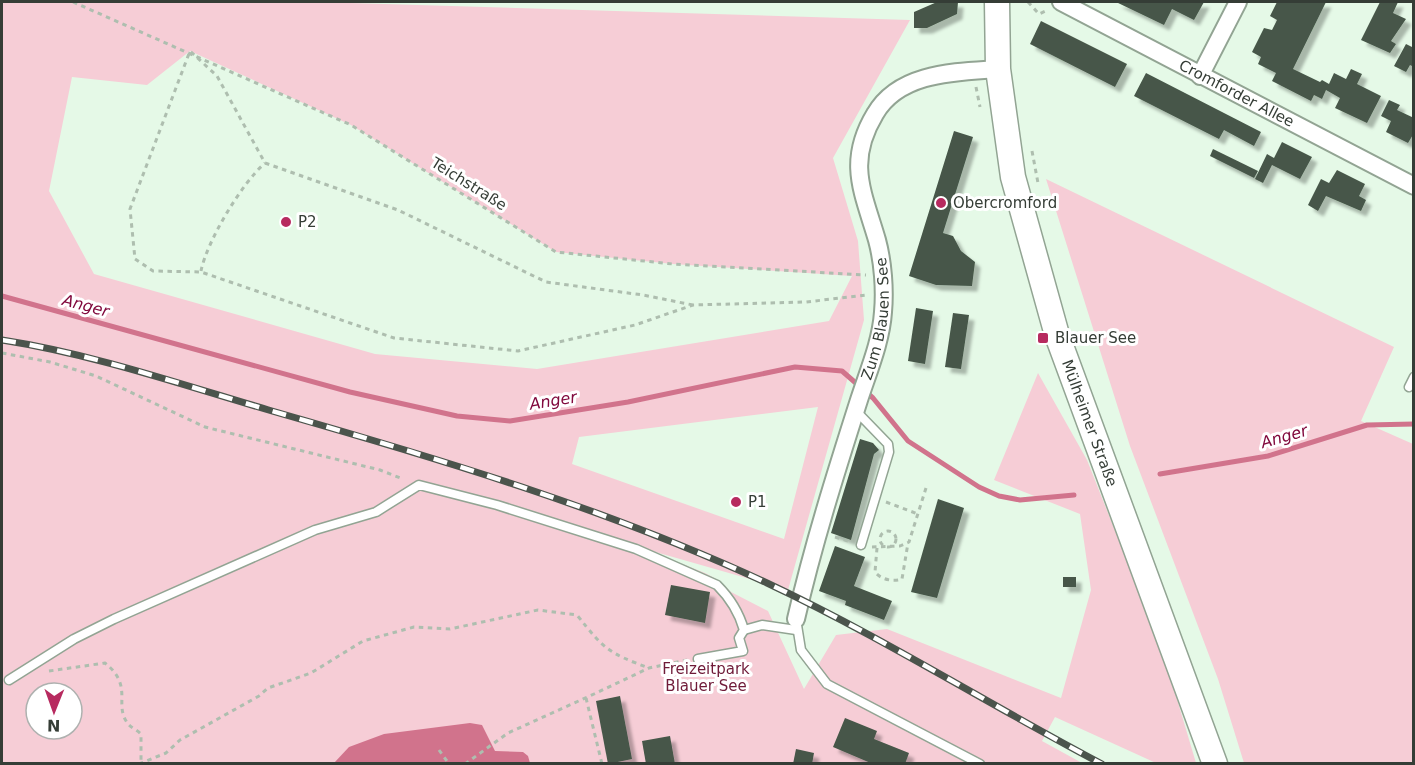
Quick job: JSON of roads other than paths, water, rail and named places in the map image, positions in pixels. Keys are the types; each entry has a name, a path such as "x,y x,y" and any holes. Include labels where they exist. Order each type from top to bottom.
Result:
{"main road":[{"name":"Mülheimer Straße","path":"997,2 998,69 1013,177 1057,335 1215,764"}],"street":[{"path":"1200,76 1238,2"},
{"name":"Cromforder Allee","path":"1055,5 1200,76 1413,186"},
{"name":"Zum Blauen See","path":"796,624 819,532 881,329 882,275 877,242 858,178 861,143 877,110 909,84 944,73 998,69"}],"lane":[{"path":"1409,387 1413,377"},
{"path":"857,406 888,444 886,465 861,545"},
{"path":"9,680 38,664 74,639 114,619 315,530 376,512 418,485 497,505 626,546 704,577 727,595 744,630"},
{"path":"698,659 743,651 739,638 744,630 762,625 796,624 801,650 827,684 980,764"}],"waterway":[{"name":"Anger","path":"2,296 350,392 457,416 510,421 628,402 795,367 842,371 873,398 908,441 979,487 999,496 1020,500 1074,495"},
{"name":"Anger","path":"1160,474 1268,456 1367,425 1414,424"}],"railway":[{"path":"2,340 104,362 398,448 523,487 646,532 707,556 810,604 1102,764"}],"place":[{"name":"Obercromford","path":"941,203"},
{"name":"P2","path":"286,222"},
{"name":"Blauer See","path":"1043,338"},
{"name":"P1","path":"736,502"}],"park label":[{"name":"Freizeitpark Blauer See","path":"706,678"}]}
